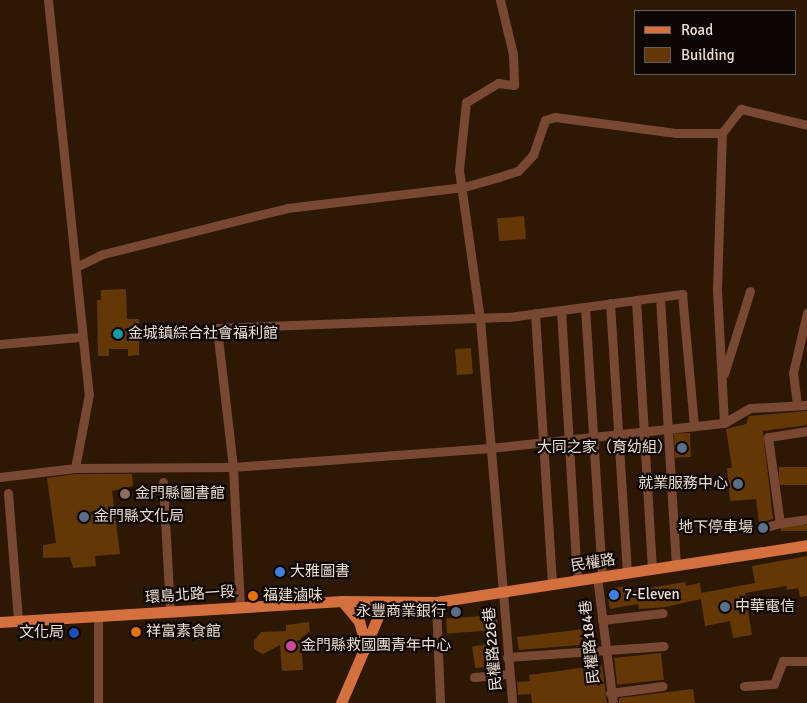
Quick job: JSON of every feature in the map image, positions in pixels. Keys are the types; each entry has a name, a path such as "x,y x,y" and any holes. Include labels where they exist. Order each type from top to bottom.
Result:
{"main road":[{"name":"民權路","path":"383,605 436,602 807,545"},
{"name":"環島北路一段","path":"0,622 98,617 240,606 342,602 383,605"},
{"path":"342,602 359,621 365,644"},
{"path":"341,703 383,605"}],"street":[{"path":"48,0 76,266 80,337 89,394 75,468"},
{"name":"民權路226巷","path":"500,0 513,54 514,84 498,83 466,102 459,170 464,187 480,319 508,674 512,703"},
{"path":"724,423 717,192 722,133 741,109 807,125"},
{"path":"76,266 103,254 287,208 464,187 518,171 533,155 544,120 555,117 676,133 722,133"},
{"path":"722,379 750,291"},
{"path":"240,606 233,467 217,328 480,319 535,314 682,294 694,426"},
{"path":"660,296 676,565"},
{"path":"636,300 652,569"},
{"path":"610,303 627,573"},
{"name":"民權路184巷","path":"585,307 594,436 602,620 610,693 613,703"},
{"path":"561,310 577,580"},
{"path":"797,405 793,372 807,313"},
{"path":"535,314 552,584"},
{"path":"0,344 80,337"},
{"path":"0,477 75,468 233,467 490,448 544,440 724,423 750,408 807,405"},
{"path":"780,523 768,437 786,437 807,431"},
{"path":"163,482 170,610"},
{"path":"8,493 18,621"},
{"path":"763,528 803,519"},
{"path":"436,602 440,703"},
{"path":"602,620 663,613"},
{"path":"98,617 98,703"},
{"path":"507,657 664,646"},
{"path":"744,686 774,684 783,661 807,661"},
{"path":"474,677 508,674"},
{"path":"610,693 664,686"}],"building":[{"path":"524,216 526,239 499,241 497,218"},
{"name":"金城鎮綜合社會福利館","path":"126,289 127,319 139,319 139,355 128,356 128,349 109,349 109,356 98,356 97,300 101,300 101,290"},
{"path":"471,348 473,374 457,375 455,349"},
{"path":"807,411 807,425 763,431 773,519 759,523 756,499 730,501 727,468 732,468 726,429 746,424 749,416"},
{"name":"大同之家（育幼組）","path":"690,433 691,457 675,458 674,434"},
{"path":"779,467 807,467 807,485 779,485"},
{"name":"金門縣文化局","path":"75,474 132,474 133,486 112,491 120,554 95,556 96,566 73,568 70,557 43,558 43,545 56,543 47,478"},
{"path":"781,525 807,525 807,531 781,531"},
{"path":"807,556 807,596 800,597 798,588 787,590 786,586 745,593 752,635 733,638 730,621 705,626 701,599 665,607 639,609 638,604 610,609 608,596 614,588 625,586 626,592 685,582 686,586 700,583 701,593 755,583 752,566"},
{"path":"588,599 591,644 519,650 517,637 584,629 579,600"},
{"path":"497,615 498,630 447,634 446,619"},
{"name":"金門縣救國團青年中心","path":"309,622 310,631 301,638 303,670 282,671 280,645 263,654 254,649 254,641 261,632 286,631 286,625"},
{"path":"490,644 493,666 475,668 472,647"},
{"path":"661,653 664,680 617,685 614,658"},
{"path":"602,665 607,703 532,703 531,694 518,695 517,682 530,681 529,675"},
{"path":"693,689 695,703 619,703 619,698"}],"place":[{"name":"金城鎮綜合社會福利館","path":"118,334"},
{"name":"大同之家（育幼組）","path":"682,448"},
{"name":"就業服務中心","path":"738,484"},
{"name":"金門縣圖書館","path":"125,494"},
{"name":"金門縣文化局","path":"84,517"},
{"name":"地下停車場","path":"763,528"},
{"name":"大雅圖書","path":"280,572"},
{"name":"7-Eleven","path":"614,595"},
{"name":"福建滷味","path":"253,596"},
{"name":"中華電信","path":"725,607"},
{"name":"永豐商業銀行","path":"456,612"},
{"name":"祥富素食館","path":"136,632"},
{"name":"文化局","path":"74,633"},
{"name":"金門縣救國團青年中心","path":"291,646"}]}
